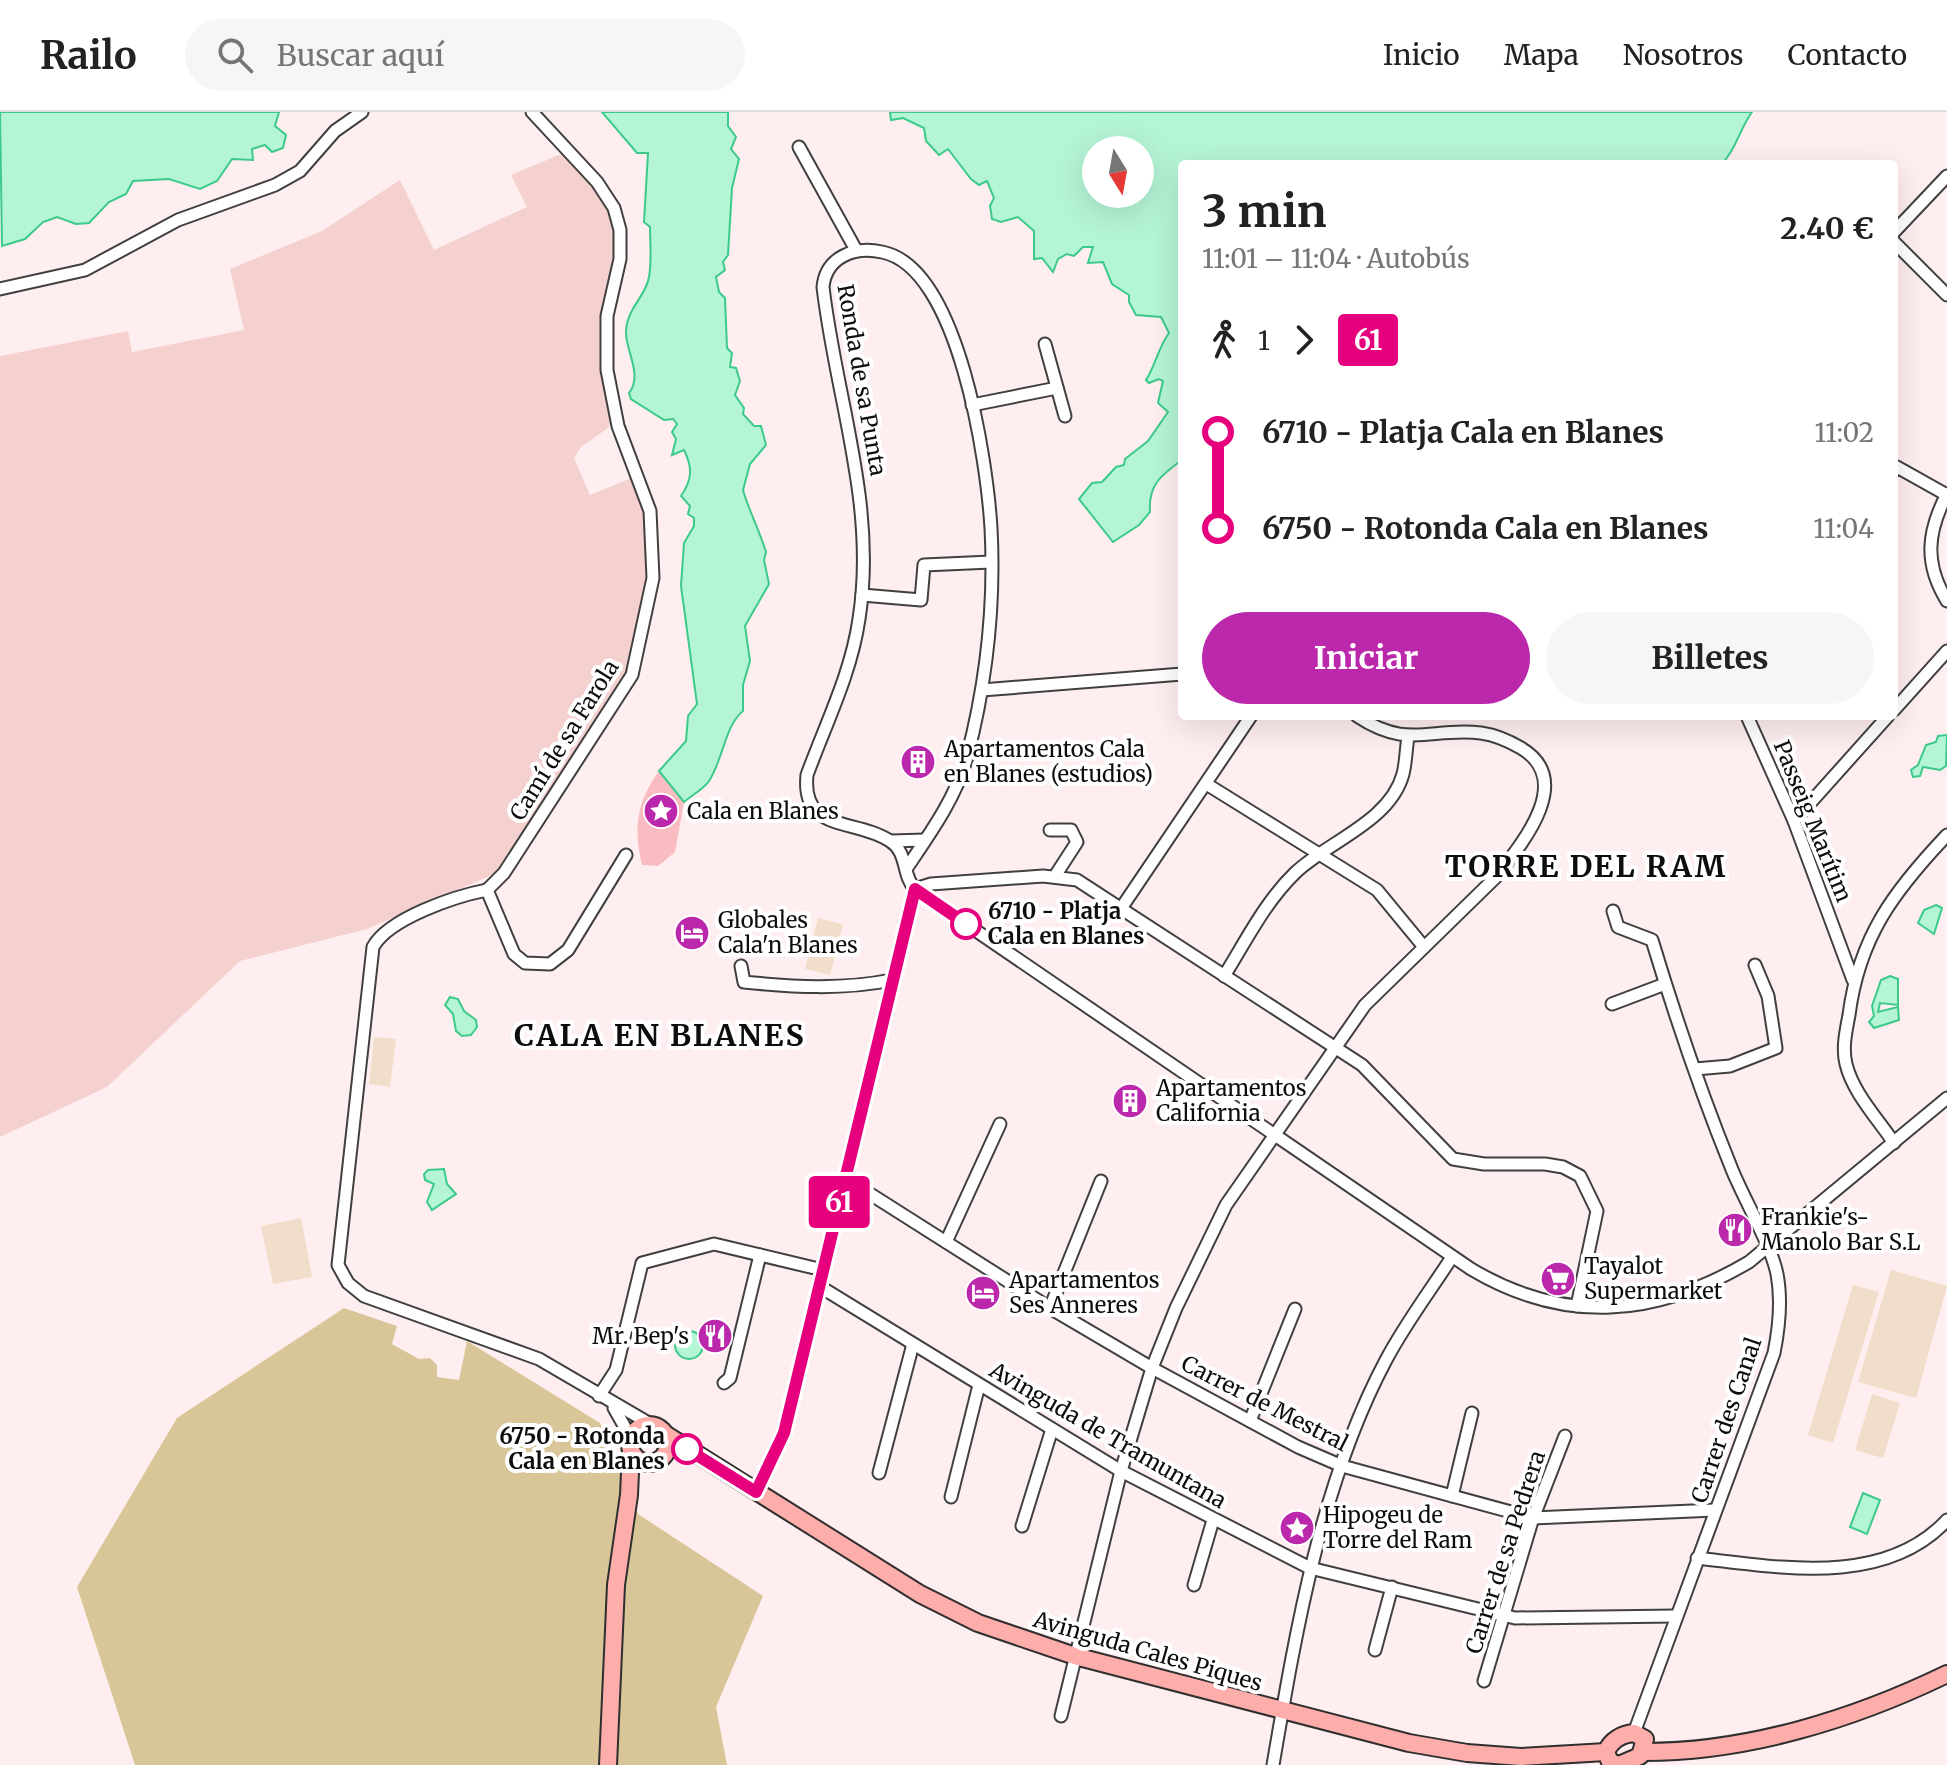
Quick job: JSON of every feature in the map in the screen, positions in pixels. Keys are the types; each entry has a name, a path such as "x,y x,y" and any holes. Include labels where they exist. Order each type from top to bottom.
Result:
{"street":[{"path":"0,289 85,270 178,220 275,185 300,171 335,131 362,112"},
{"name":"Camí de sa Farola","path":"487,890 504,873 632,675 653,578 650,511 618,426 607,370 607,316 620,259 620,230 614,208 597,182 532,112"},
{"path":"799,147 856,250"},
{"path":"1898,228 1947,176"},
{"path":"1898,246 1947,295"},
{"name":"Ronda de sa Punta","path":"906,869 925,840 950,800 966,761 982,690 991,562 987,494 972,405 949,328 923,280 905,262 890,253 856,250 833,264 825,274 823,287 859,475 862,595 846,677 807,775 805,792 811,808 824,817 891,841 925,840"},
{"path":"1045,344 1065,416"},
{"path":"972,405 1057,388"},
{"path":"1898,468 1947,494 1937,513 1928,555 1947,601"},
{"path":"862,595 921,600 924,565 991,562"},
{"path":"1898,706 1947,651"},
{"path":"982,690 1178,674"},
{"path":"1122,907 1208,785 1249,720"},
{"path":"1061,1716 1121,1471 1152,1368 1176,1308 1226,1205 1365,1005 1495,878 1542,808 1545,785 1532,756 1503,740 1480,733 1408,737 1367,720"},
{"name":"Passeig Marítim","path":"1749,720 1794,821 1853,980"},
{"path":"1794,821 1880,720"},
{"path":"1224,976 1273,898 1296,872 1391,797 1402,776 1408,737"},
{"path":"1208,785 1322,853 1377,890 1424,947"},
{"path":"1050,830 1071,830 1077,842 1055,876"},
{"path":"1894,1143 1856,1088 1846,1064 1844,1043 1853,980 1869,940 1901,883 1947,835"},
{"path":"891,841 900,852 907,881 915,889 1452,1257 1517,1293 1577,1306 1627,1307 1684,1294 1722,1278 1767,1247 1947,1098"},
{"path":"626,855 568,950 550,964 525,963 514,954 487,890 470,893 400,922 379,935 373,947 338,1265 348,1283 364,1296 539,1359 658,1430 668,1448 660,1459 644,1470 629,1495"},
{"path":"915,889 931,884 1055,876 1077,880 1377,1076 1439,1148 1453,1159 1484,1164 1545,1164 1563,1167 1580,1176 1597,1211 1577,1306"},
{"path":"756,1492 784,1433 915,889"},
{"name":"Carrer des Canal","path":"1613,911 1618,927 1652,940 1730,1164 1778,1278 1779,1325 1774,1353 1634,1733"},
{"path":"1840,942 1869,940"},
{"path":"1695,1069 1730,1066 1776,1048 1768,996 1755,965"},
{"path":"741,966 744,982 795,987 847,987 892,980"},
{"path":"1612,1004 1665,984"},
{"path":"946,1242 1000,1124"},
{"name":"Carrer de Mestral","path":"845,1178 1050,1308 1152,1368 1342,1466 1533,1518 1715,1510"},
{"path":"1050,1308 1101,1181"},
{"path":"604,1399 616,1370 642,1263 714,1244 823,1270"},
{"path":"724,1383 730,1378 760,1255"},
{"path":"1273,1765 1310,1568 1342,1466 1384,1363 1452,1257"},
{"name":"Avinguda de Tramuntana","path":"819,1286 1121,1471 1310,1568 1502,1616 1675,1616"},
{"path":"1250,1421 1295,1309"},
{"path":"879,1473 913,1344"},
{"path":"951,1497 979,1385"},
{"path":"604,1399 625,1422 631,1444 642,1462 660,1459"},
{"path":"1452,1496 1472,1413"},
{"path":"608,1765 616,1585 629,1495 631,1444 642,1427 658,1430"},
{"path":"1022,1526 1052,1429"},
{"name":"Avinguda Cales Piques","path":"658,1430 920,1594 978,1623 1075,1656 1409,1743 1467,1753 1521,1757 1606,1752"},
{"name":"Carrer de sa Pedrera","path":"1484,1681 1533,1518 1565,1436"},
{"name":"Avinguda Cales Piques","path":"660,1459 717,1469"},
{"path":"1194,1585 1213,1520"},
{"path":"1697,1558 1791,1569 1833,1569 1904,1549 1938,1530 1947,1520"},
{"path":"1375,1650 1392,1587"},
{"path":"1644,1752 1645,1739 1634,1733 1620,1736 1606,1752 1610,1762 1618,1765 1631,1762 1644,1752 1675,1752 1815,1727 1867,1710 1947,1674"}],"shaded area":[{"path":"0,112 279,112 275,126 286,135 283,148 272,152 265,145 252,149 253,160 232,159 217,181 200,189 169,179 133,181 126,194 109,202 89,223 76,224 57,217 43,222 25,239 2,246"},
{"path":"602,112 728,112 728,126 736,137 731,149 739,159 732,188 728,255 723,262 725,270 716,277 719,292 725,298 727,348 732,353 730,367 736,368 740,381 735,395 744,408 743,414 754,426 761,426 766,445 750,464 743,490 766,552 764,560 769,584 745,626 750,661 743,685 743,711 732,725 709,781 684,802 659,771 686,741 688,716 697,704 681,586 684,543 694,526 694,518 688,514 690,506 681,496 689,479 690,468 684,450 672,455 676,439 672,432 677,424 673,419 664,420 631,399 629,393 634,371 627,324 647,284 650,265 650,227 644,222 648,153 637,153"},
{"path":"890,112 1752,112 1725,160 1178,160 1178,463 1157,482 1151,495 1150,512 1139,525 1113,542 1079,499 1092,483 1102,482 1116,467 1124,465 1125,459 1148,441 1168,412 1158,403 1163,381 1159,379 1149,383 1146,380 1169,333 1161,317 1136,315 1129,295 1112,284 1103,262 1088,263 1093,247 1083,247 1074,256 1067,254 1058,259 1053,272 1042,258 1034,259 1034,231 1018,217 1001,222 992,219 990,206 994,198 987,181 979,185 971,179 948,149 939,155 926,141 924,128 903,118 891,120"},
{"path":"566,152 596,185 613,213 615,251 610,287 613,418 608,428 581,447 574,458 590,495 634,477 648,522 649,583 632,663 625,678 501,871 367,929 240,961 107,1087 0,1137 0,356 128,331 132,352 244,330 230,269 322,231 400,180 434,250 527,207 511,175"},
{"path":"1947,735 1946,766 1940,770 1923,767 1920,776 1913,777 1911,770 1918,765 1926,745 1936,742 1938,736"},
{"path":"1936,905 1942,908 1934,934 1918,923 1924,910"},
{"path":"818,918 843,924 830,975 805,969"},
{"path":"1890,976 1898,979 1898,1005 1880,1003 1878,1012 1898,1007 1899,1020 1874,1028 1869,1022 1874,1016 1872,1006 1881,980"},
{"path":"450,997 458,999 464,1011 476,1020 477,1027 471,1035 462,1036 456,1031 453,1014 445,1005"},
{"path":"374,1037 396,1039 390,1087 369,1084"},
{"path":"444,1169 447,1184 456,1194 432,1210 427,1202 434,1184 425,1180 424,1174 428,1170"},
{"path":"301,1218 312,1277 273,1284 261,1226"},
{"path":"1891,1270 1947,1286 1916,1398 1858,1382"},
{"path":"1853,1285 1879,1292 1833,1443 1808,1435"},
{"path":"344,1308 397,1326 392,1344 419,1359 430,1358 437,1365 437,1377 459,1380 467,1341 600,1423 638,1514 763,1596 716,1707 727,1765 135,1765 77,1587 177,1418"},
{"path":"689,1331 699,1335 703,1345 699,1355 689,1359 679,1355 675,1345 679,1335"},
{"path":"1872,1394 1900,1403 1883,1458 1855,1450"},
{"path":"1863,1493 1880,1500 1867,1534 1850,1527"}],"sand":[{"name":"Cala en Blanes","path":"659,771 684,802 675,852 658,866 642,865 638,839 639,815 646,793"}],"bus line":[{"name":"61","path":"687,1449 756,1492 784,1433 915,889 966,924"}],"place":[{"name":"Apartamentos Cala en Blanes (estudios)","path":"918,762"},
{"name":"Cala en Blanes","path":"661,811"},
{"name":"6710 - Platja Cala en Blanes","path":"966,924"},
{"name":"Globales Cala'n Blanes","path":"692,933"},
{"name":"Apartamentos California","path":"1130,1101"},
{"name":"Frankie's- Manolo Bar S.L","path":"1735,1230"},
{"name":"Tayalot Supermarket","path":"1558,1279"},
{"name":"Apartamentos Ses Anneres","path":"983,1293"},
{"name":"Mr. Bep's","path":"715,1336"},
{"name":"6750 - Rotonda Cala en Blanes","path":"687,1449"},
{"name":"Hipogeu de Torre del Ram","path":"1297,1528"}],"district":[{"name":"TORRE DEL RAM","path":"1586,866"},
{"name":"CALA EN BLANES","path":"660,1035"}]}
